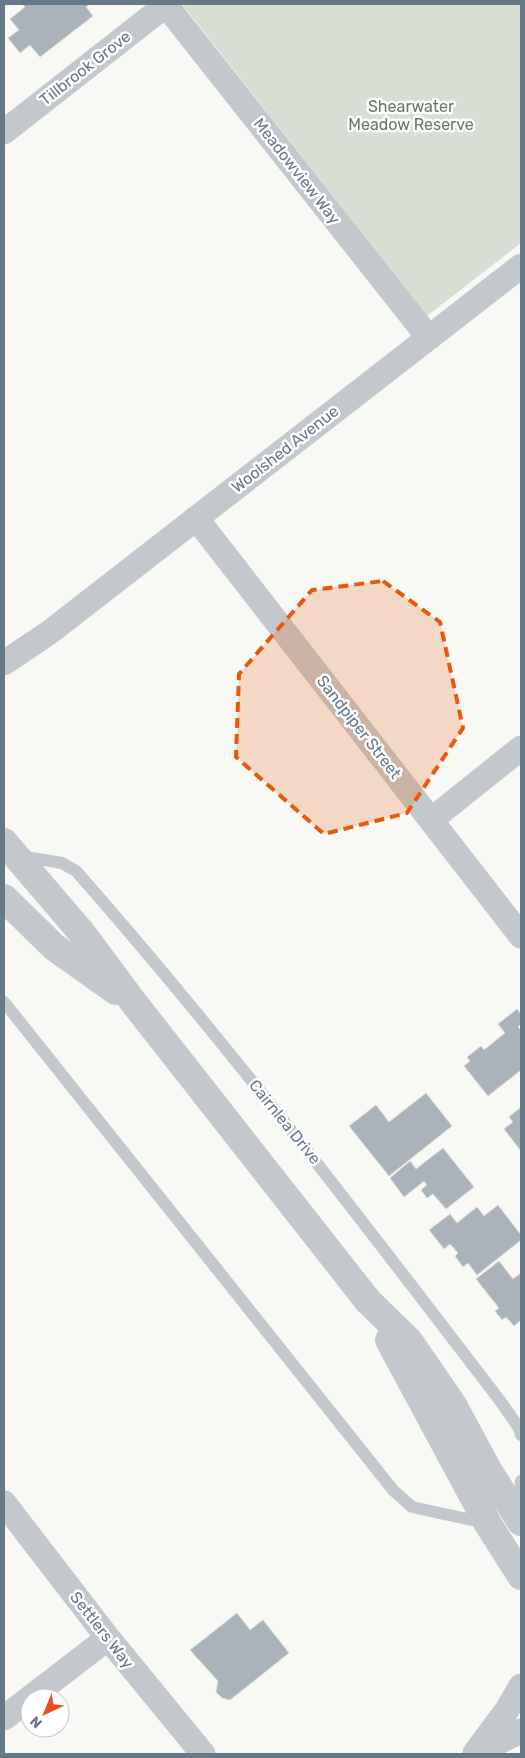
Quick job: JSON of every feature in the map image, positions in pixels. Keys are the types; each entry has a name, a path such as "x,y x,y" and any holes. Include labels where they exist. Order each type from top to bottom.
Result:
{"street":[{"name":"Tillbrook Grove","path":"4,132 166,4"},
{"name":"Meadowview Way","path":"166,4 429,338"},
{"name":"Woolshed Avenue","path":"4,663 50,632 521,266"},
{"name":"Sandpiper Street","path":"196,518 521,936"},
{"name":"Woolshed Avenue","path":"4,677 50,632"},
{"path":"431,820 521,748"},
{"name":"Cairnlea Drive","path":"8,848 82,932 134,1003 368,1301 409,1342 453,1405 519,1519"},
{"name":"Cairnlea Drive","path":"4,898 54,947 134,1003"},
{"name":"Cairnlea Drive","path":"368,1301 488,1524 521,1576"},
{"name":"Settlers Way","path":"4,1503 108,1638 203,1754"},
{"path":"43,1688 108,1638"},
{"path":"474,1754 507,1710 521,1686"},
{"path":"4,1718 20,1706"},
{"path":"474,1754 521,1731"}],"lane":[{"name":"Cairnlea Drive","path":"8,848 62,862 76,871 150,954 306,1147 502,1402 519,1428 521,1435"},
{"path":"4,1002 393,1490 412,1506 488,1524"},
{"name":"Cairnlea Drive","path":"519,1519 521,1481"}],"highlighted area":[{"path":"383,581 440,622 463,728 407,813 324,834 236,757 239,674 312,590"}],"green space":[{"name":"Shearwater Meadow Reserve","path":"182,4 521,4 521,243 427,316"}],"building":[{"path":"22,4 90,4 86,7 93,16 40,57 30,45 20,53 8,38 19,30 10,19 25,7"},
{"path":"517,1009 521,1014 521,1024 518,1027 521,1030 521,1070 488,1096 464,1066 470,1061 467,1057 481,1046 484,1050 505,1033 498,1024"},
{"path":"426,1093 452,1126 389,1176 349,1126 376,1105 389,1122"},
{"path":"521,1107 521,1151 504,1129 513,1122 509,1117"},
{"path":"443,1148 474,1187 446,1209 433,1194 427,1198 421,1190 427,1185 424,1181 404,1197 390,1178 410,1161 416,1169"},
{"path":"498,1205 521,1235 521,1240 477,1275 468,1263 463,1267 455,1256 458,1253 450,1244 444,1249 429,1230 450,1214 457,1223 477,1207 484,1216"},
{"path":"499,1261 513,1279 521,1273 521,1320 514,1326 506,1317 502,1320 495,1311 499,1308 476,1279"},
{"path":"237,1613 250,1630 263,1620 289,1653 230,1700 222,1698 216,1692 218,1681 190,1650"}]}
